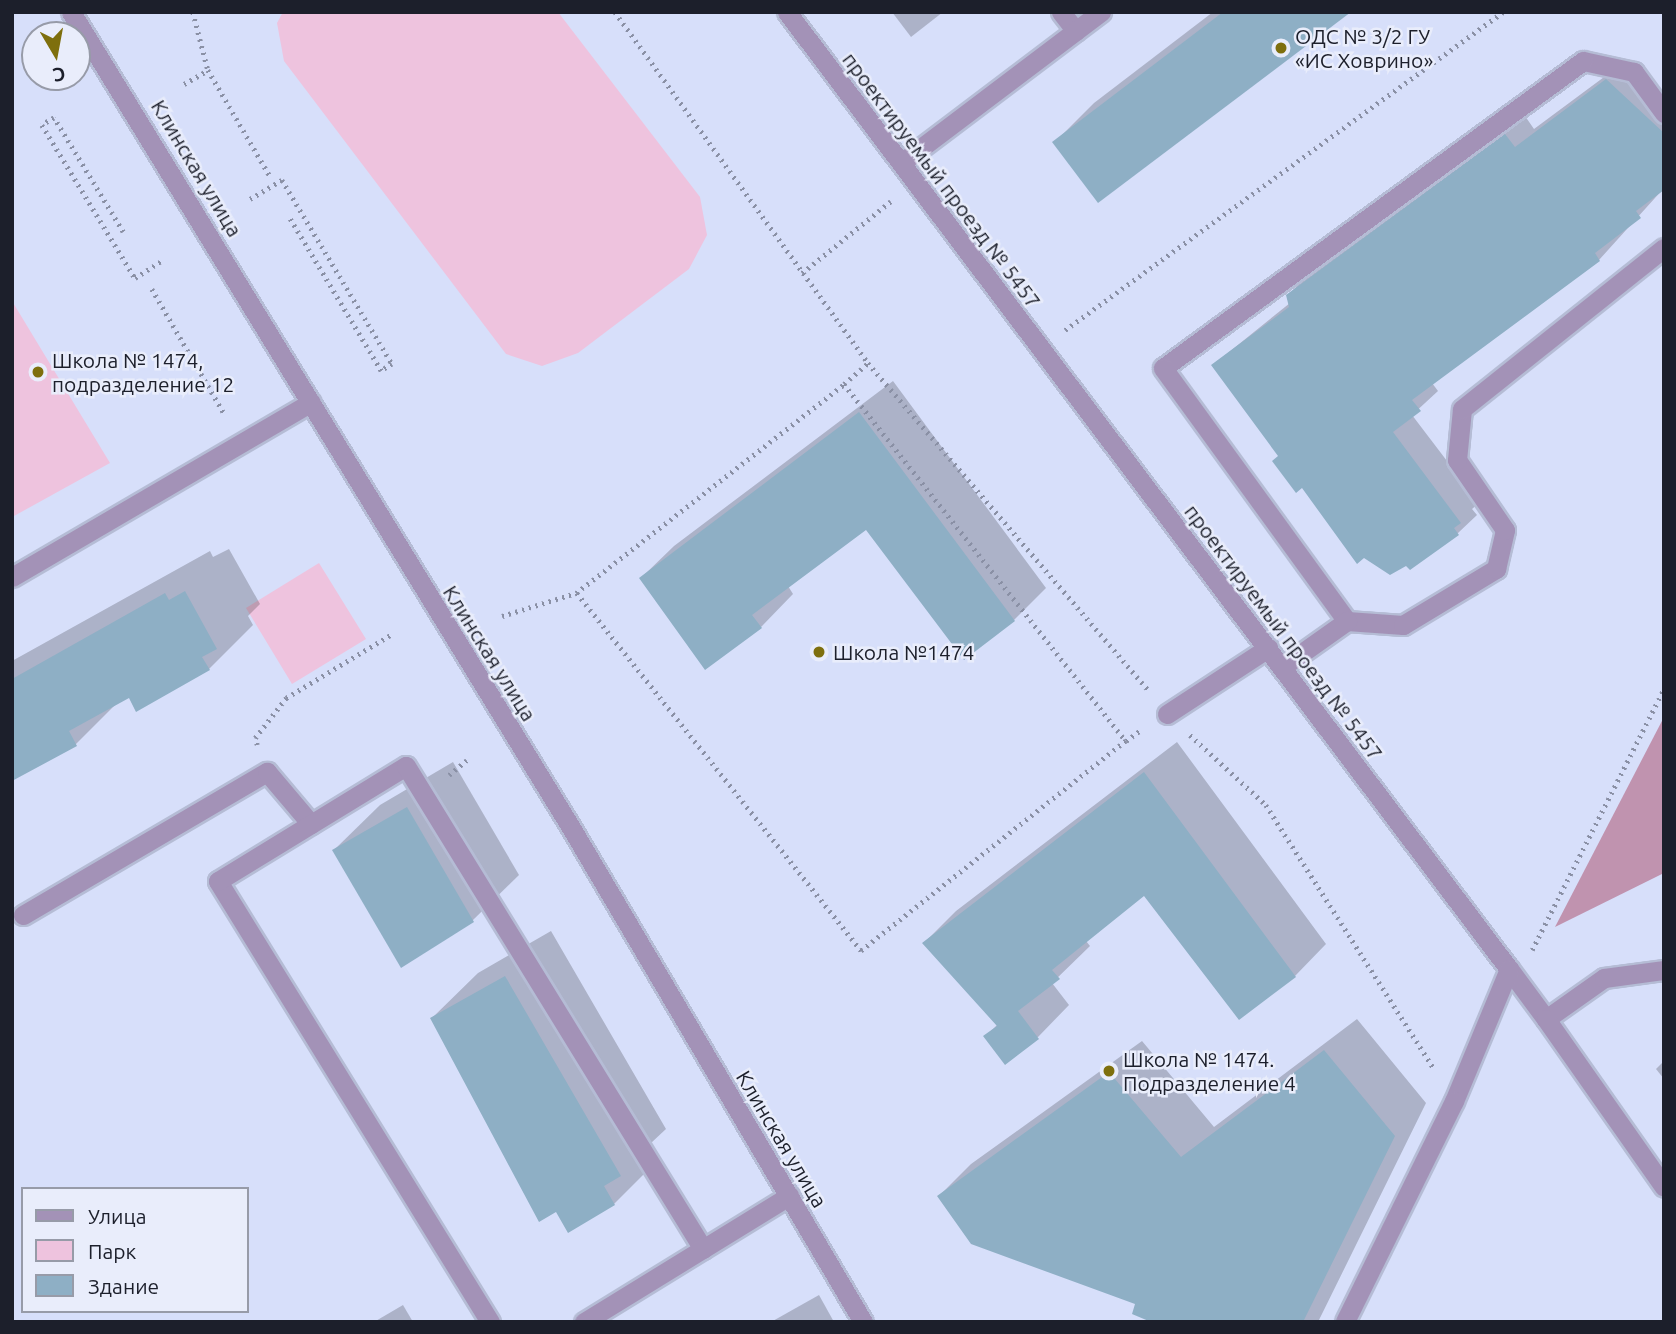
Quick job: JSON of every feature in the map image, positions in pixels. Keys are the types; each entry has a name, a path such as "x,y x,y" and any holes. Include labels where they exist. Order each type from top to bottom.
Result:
{"street":[{"name":"Клинская улица","path":"71,12 311,402 863,1322"},
{"name":"проектируемый проезд № 5457","path":"787,12 901,163 913,183 1509,969 1664,1187"},
{"path":"1061,12 1076,31"},
{"path":"901,163 1101,12"},
{"path":"1347,621 1163,368 1583,61 1634,72 1664,113"},
{"path":"1282,667 1347,621 1403,625 1496,569 1505,530 1457,460 1462,409 1664,248"},
{"path":"12,577 311,402"},
{"path":"1167,714 1268,648"},
{"path":"490,1322 218,881 406,766 703,1249"},
{"path":"23,915 267,772 311,824"},
{"path":"1345,1322 1454,1101 1509,969"},
{"path":"1546,1019 1604,978 1664,970"},
{"path":"584,1322 789,1196"}],"path":[{"path":"193,12 208,70 270,176"},
{"path":"615,12 868,363"},
{"path":"1062,333 1503,12"},
{"path":"184,84 208,70"},
{"path":"122,232 54,118 42,125 135,278 163,260"},
{"path":"250,199 282,180 392,364 381,371 289,217"},
{"path":"802,273 913,183"},
{"path":"152,289 226,417"},
{"path":"502,617 576,593 845,384 1126,741 861,951 576,593"},
{"path":"267,772 255,738 286,698 391,634"},
{"path":"1530,954 1664,689"}],"green space":[{"path":"283,12 558,12 700,197 707,235 689,269 578,353 542,366 506,354 284,61 277,23"},
{"name":"Школа № 1474, подразделение 12","path":"12,301 110,463 14,516 12,514"},
{"path":"319,563 366,639 292,684 246,608"}],"shaded area":[{"path":"1664,717 1664,873 1555,927"}],"building":[{"path":"1223,12 1351,12 1098,203 1052,142"},
{"path":"1606,79 1664,133 1664,190 1636,211 1641,218 1595,253 1600,261 1412,400 1421,411 1393,432 1461,523 1454,528 1459,535 1410,570 1406,566 1390,575 1364,558 1357,564 1302,488 1296,493 1272,461 1278,456 1211,365 1289,307 1286,295 1505,134 1515,147"},
{"path":"859,412 1015,621 964,660 866,530 752,615 762,628 705,670 639,578"},
{"path":"185,591 217,649 202,657 210,670 136,712 129,698 69,731 77,746 12,781 12,679 165,593 169,600"},
{"path":"1144,772 1296,977 1239,1020 1144,896 1052,970 1060,979 1018,1011 1039,1039 1005,1065 983,1036 997,1026 922,943"},
{"path":"407,807 474,922 401,968 332,850"},
{"path":"505,976 621,1176 604,1186 615,1205 568,1233 556,1212 539,1222 430,1018"},
{"path":"1324,1050 1395,1136 1303,1322 1151,1322 1132,1314 1135,1304 971,1244 937,1196 1109,1072 1181,1157"}],"place":[{"name":"ОДС № 3/2 ГУ «ИС Ховрино»","path":"1281,48"},
{"name":"Школа № 1474, подразделение 12","path":"38,372"},
{"name":"Школа №1474","path":"819,652"},
{"name":"Школа № 1474. Подразделение 4","path":"1109,1071"}]}
